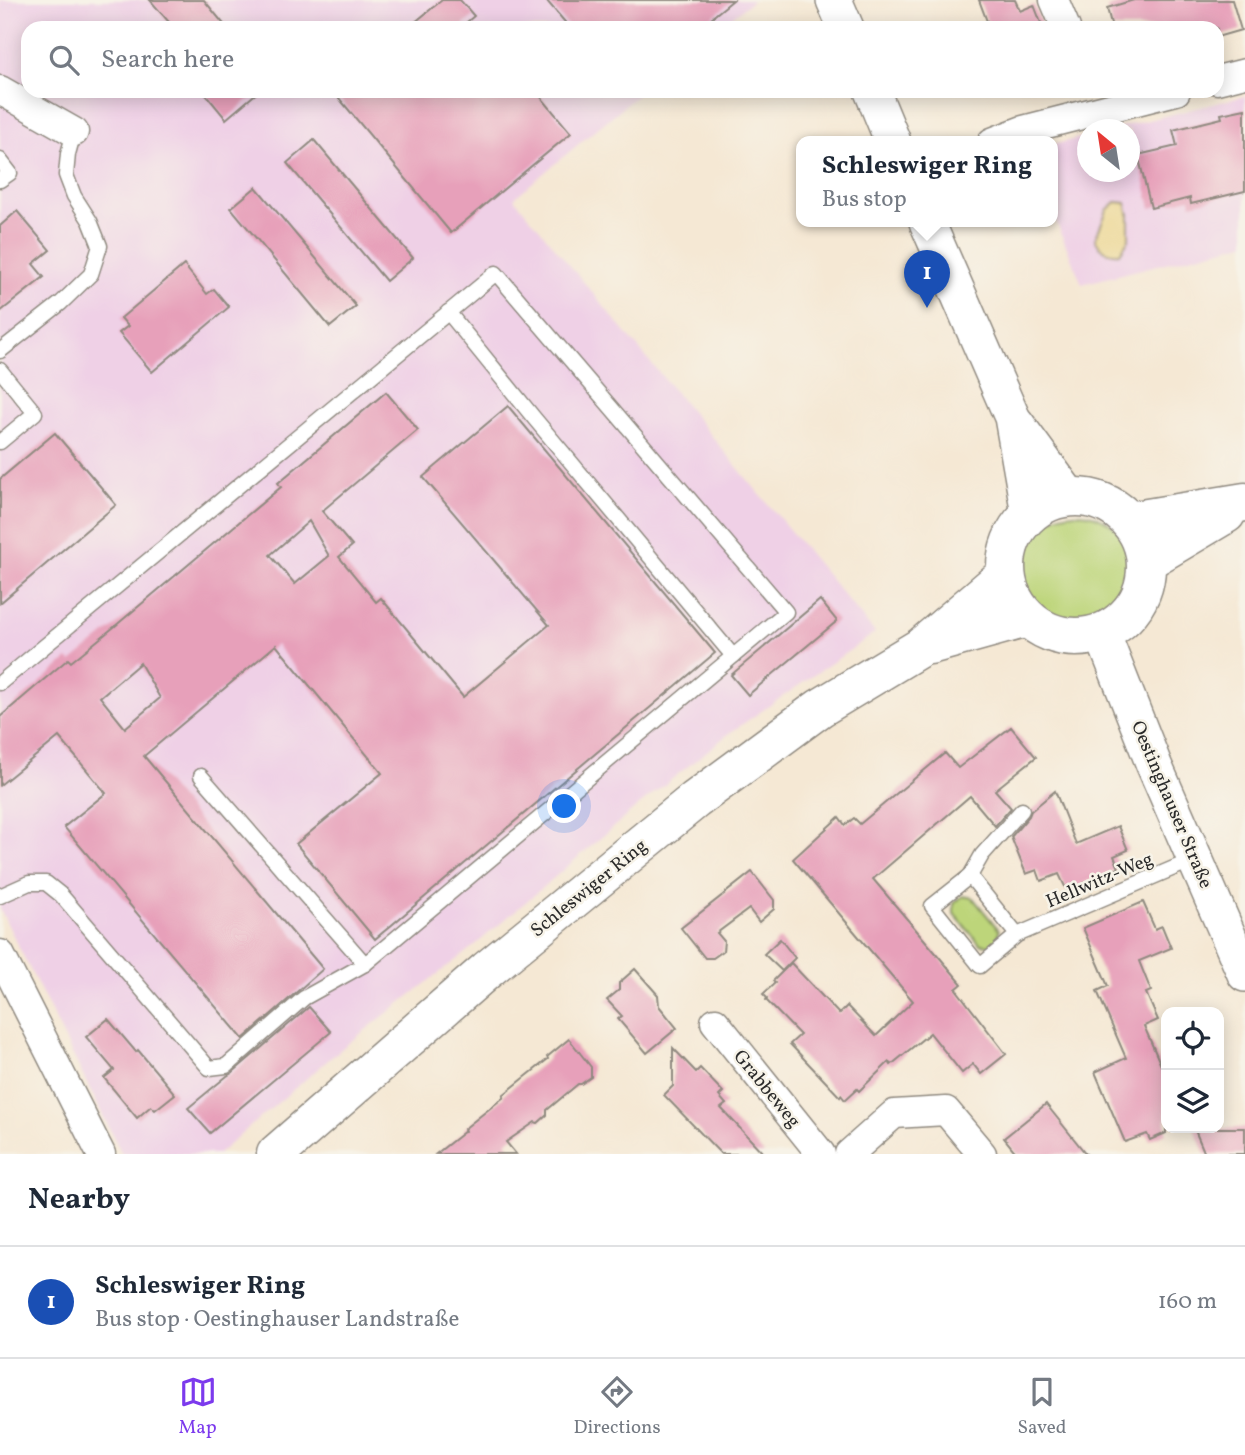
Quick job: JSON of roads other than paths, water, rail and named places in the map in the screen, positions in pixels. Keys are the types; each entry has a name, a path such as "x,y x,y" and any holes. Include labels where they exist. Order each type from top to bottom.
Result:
{"main road":[{"path":"1070,497 1092,498 1112,506 1129,521 1141,539 1147,561 1145,583 1136,604 1121,621 1102,633 1075,638 1049,633 1027,618 1012,597 1006,575 1007,552 1015,531 1030,514 1048,502 1070,497"},
{"path":"1129,521 1245,503"},
{"path":"1147,561 1245,503"},
{"name":"Schleswiger Ring","path":"276,1154 487,970 695,800 820,709 921,648 1006,575"},
{"name":"Schleswiger Ring","path":"921,648 1027,618"}],"street":[{"path":"834,0 843,21"},
{"path":"1054,0 1063,21"},
{"path":"1224,78 1245,73"},
{"path":"0,90 74,132"},
{"path":"875,98 891,136"},
{"path":"1008,136 1097,101 1121,98"},
{"path":"929,227 1012,417 1030,514"},
{"path":"1012,417 1070,497"},
{"name":"Oestinghauser Straße","path":"1102,633 1154,765 1245,974"},
{"path":"0,954 102,1154"},
{"name":"Grabbeweg","path":"715,1022 821,1154"},
{"path":"849,1154 894,1114 946,1111 982,1154"}],"lane":[{"path":"0,351 61,303 91,274 100,246 66,175 74,132"},
{"path":"0,160 10,173 0,180"},
{"path":"0,683 496,273 786,612 365,964 304,998 226,1066 209,1068 61,895 46,883 29,883 0,896"},
{"path":"448,312 542,429 733,656"},
{"path":"0,370 35,413 0,442"},
{"path":"201,776 365,964"},
{"path":"1017,935 970,876 982,855 1022,810"},
{"name":"Hellwitz-Weg","path":"970,876 932,906 980,966 1017,935 1196,859"}],"place":[{"name":"Schleswiger Ring","path":"927,308"}]}
